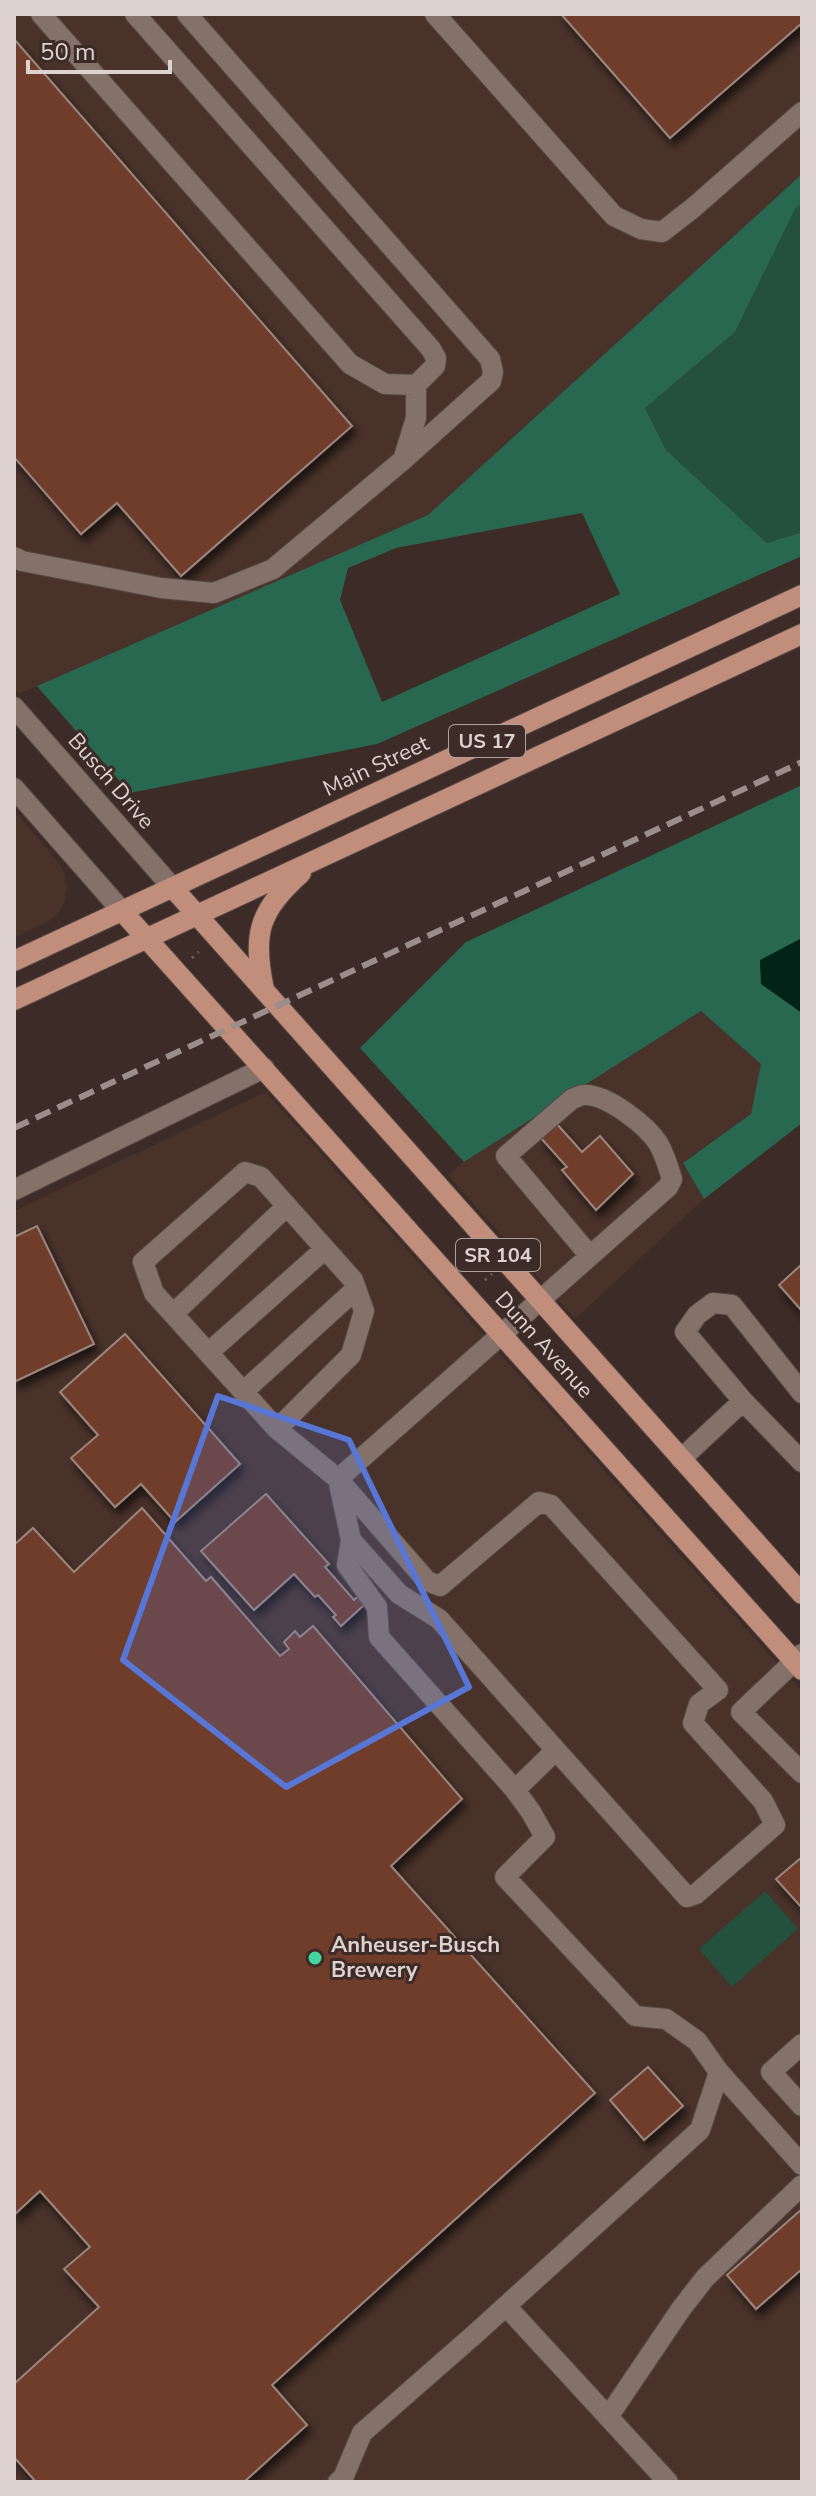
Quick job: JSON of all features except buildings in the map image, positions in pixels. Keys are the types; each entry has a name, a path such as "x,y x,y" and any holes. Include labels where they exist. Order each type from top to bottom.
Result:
{"main road":[{"name":"Main Street","path":"14,961 802,595"},
{"name":"US 17","path":"14,1000 802,634"},
{"path":"264,993 258,961 263,919 281,891 316,859"},
{"name":"Dunn Avenue","path":"172,887 802,1594"},
{"name":"Dunn Avenue","path":"122,911 799,1662"}],"street":[{"path":"41,14 350,364 385,384 416,385"},
{"path":"135,14 431,349 436,358 435,366 416,385 416,418 403,460"},
{"path":"16,558 161,588 214,593 273,569 491,381 493,372 490,359 187,14"},
{"path":"435,14 614,216 641,229 662,232 802,112"},
{"name":"Busch Drive","path":"14,707 172,887"},
{"path":"14,788 122,911"},
{"path":"14,1190 264,1068"},
{"path":"338,1479 668,1187 672,1179 656,1140 639,1122 608,1102 585,1095 572,1099 506,1156 590,1256"},
{"path":"277,1429 351,1355 364,1311 353,1280 261,1177 245,1172 143,1262 154,1293 277,1429 338,1479 427,1581 440,1586 539,1502 551,1505 718,1690 699,1704 693,1723 763,1801 775,1825 696,1894 687,1897 439,1619 399,1594 351,1540"},
{"path":"173,1314 287,1206"},
{"path":"208,1353 325,1249"},
{"path":"243,1392 356,1289"},
{"path":"802,1393 732,1305 713,1303 697,1315 685,1332 743,1401 802,1462"},
{"path":"681,1459 743,1401"},
{"path":"338,1479 351,1540 347,1565 377,1607 379,1637 515,1790 545,1837 505,1877 635,2016 666,2019 697,2041 719,2072 802,2165"},
{"path":"412,1602 427,1581"},
{"path":"799,1662 741,1712 802,1773"},
{"path":"515,1790 556,1750"},
{"path":"802,2044 771,2072 802,2106"},
{"path":"338,2482 343,2478 362,2433 700,2130 719,2072"},
{"path":"608,2417 705,2278 802,2185"},
{"path":"506,2306 668,2482"}],"path":[{"path":"192,958 199,952"}],"highlighted area":[{"path":"218,1396 349,1440 469,1687 286,1787 123,1660"}],"shaded area":[{"path":"14,14 802,14 802,174 428,515 19,694 14,688"},
{"path":"802,174 802,203 795,209 735,332 645,408 666,450 767,543 802,532 802,556 377,744 130,793 37,686 428,515","holes":["582,513 620,594 382,702 340,600 348,568 396,548"]},
{"path":"802,203 802,532 767,543 666,450 645,408 735,332 795,208"},
{"path":"802,785 802,938 760,961 762,984 802,1013 802,1123 704,1199 683,1163 751,1114 761,1064 701,1011 464,1162 360,1048 466,942"},
{"path":"14,810 56,859 64,872 67,887 64,902 51,920 14,938"},
{"path":"802,938 802,1013 761,984 760,960"},
{"path":"701,1011 761,1063 752,1114 683,1163 704,1199 575,1319 448,1175"},
{"name":"Anheuser-Busch Brewery","path":"266,1092 802,1691 802,2482 14,2482 14,1211"},
{"path":"765,1891 798,1929 732,1987 699,1949"}],"railway":[{"path":"14,1128 802,762"}],"place":[{"name":"Anheuser-Busch Brewery","path":"315,1958"}]}
